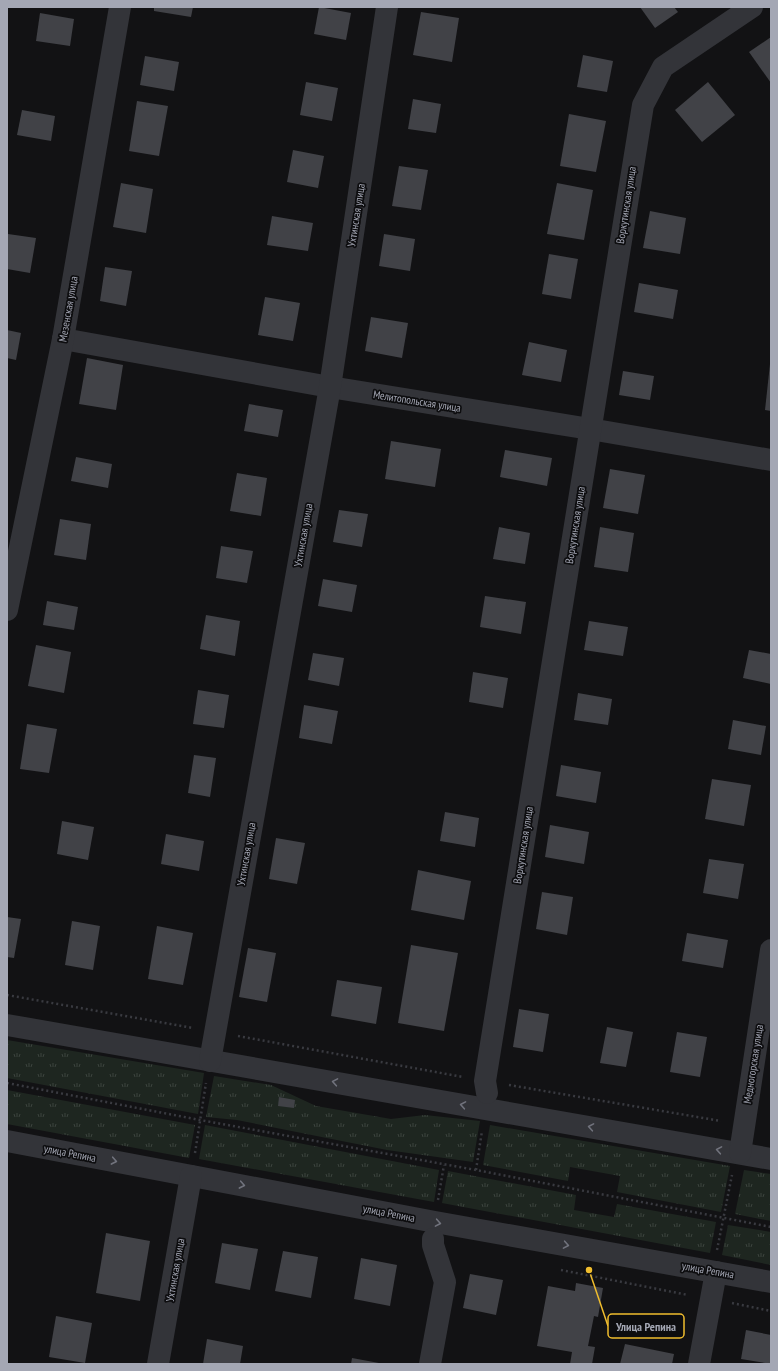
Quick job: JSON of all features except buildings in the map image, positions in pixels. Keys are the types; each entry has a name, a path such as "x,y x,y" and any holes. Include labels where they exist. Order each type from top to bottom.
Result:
{"street":[{"name":"Мезенская улица","path":"7,610 63,339 120,7"},
{"name":"Ухтинская улица","path":"210,1061 330,387 387,7"},
{"name":"Воркутинская улица","path":"486,1087 643,105 664,67 752,7"},
{"name":"Мелитопольская улица","path":"63,339 330,387 771,460"},
{"name":"Медногорская улица","path":"736,1162 744,1125 771,950"},
{"path":"7,1025 210,1061 736,1162 771,1159"},
{"name":"улица Репина","path":"7,1141 435,1222 716,1263 771,1282"},
{"name":"Ухтинская улица","path":"158,1364 191,1176"},
{"path":"430,1364 445,1282 433,1245 433,1239"},
{"path":"699,1364 716,1263"}],"path":[{"path":"7,995 215,1032 486,1087 744,1125"},
{"path":"191,1176 210,1061"},
{"path":"7,1083 476,1170 771,1227"},
{"path":"476,1170 484,1124"},
{"path":"716,1263 723,1218 736,1162"},
{"path":"438,1203 444,1165"}],"green space":[{"path":"7,1040 204,1073 198,1114 7,1078"},
{"path":"214,1076 271,1085 316,1106 391,1119 425,1115 480,1121 473,1162 387,1150 237,1120 206,1117"},
{"path":"7,1090 195,1125 189,1158 7,1124"},
{"path":"205,1125 439,1170 434,1202 199,1159"},
{"path":"490,1125 730,1166 721,1212 617,1192 620,1176 570,1167 568,1181 483,1165"},
{"path":"744,1170 771,1174 771,1221 735,1214"},
{"path":"448,1171 576,1195 574,1210 614,1217 617,1204 716,1222 710,1253 442,1203"},
{"path":"728,1225 771,1232 771,1265 722,1255"}],"place":[{"name":"Улица Репина","path":"589,1270"}]}
